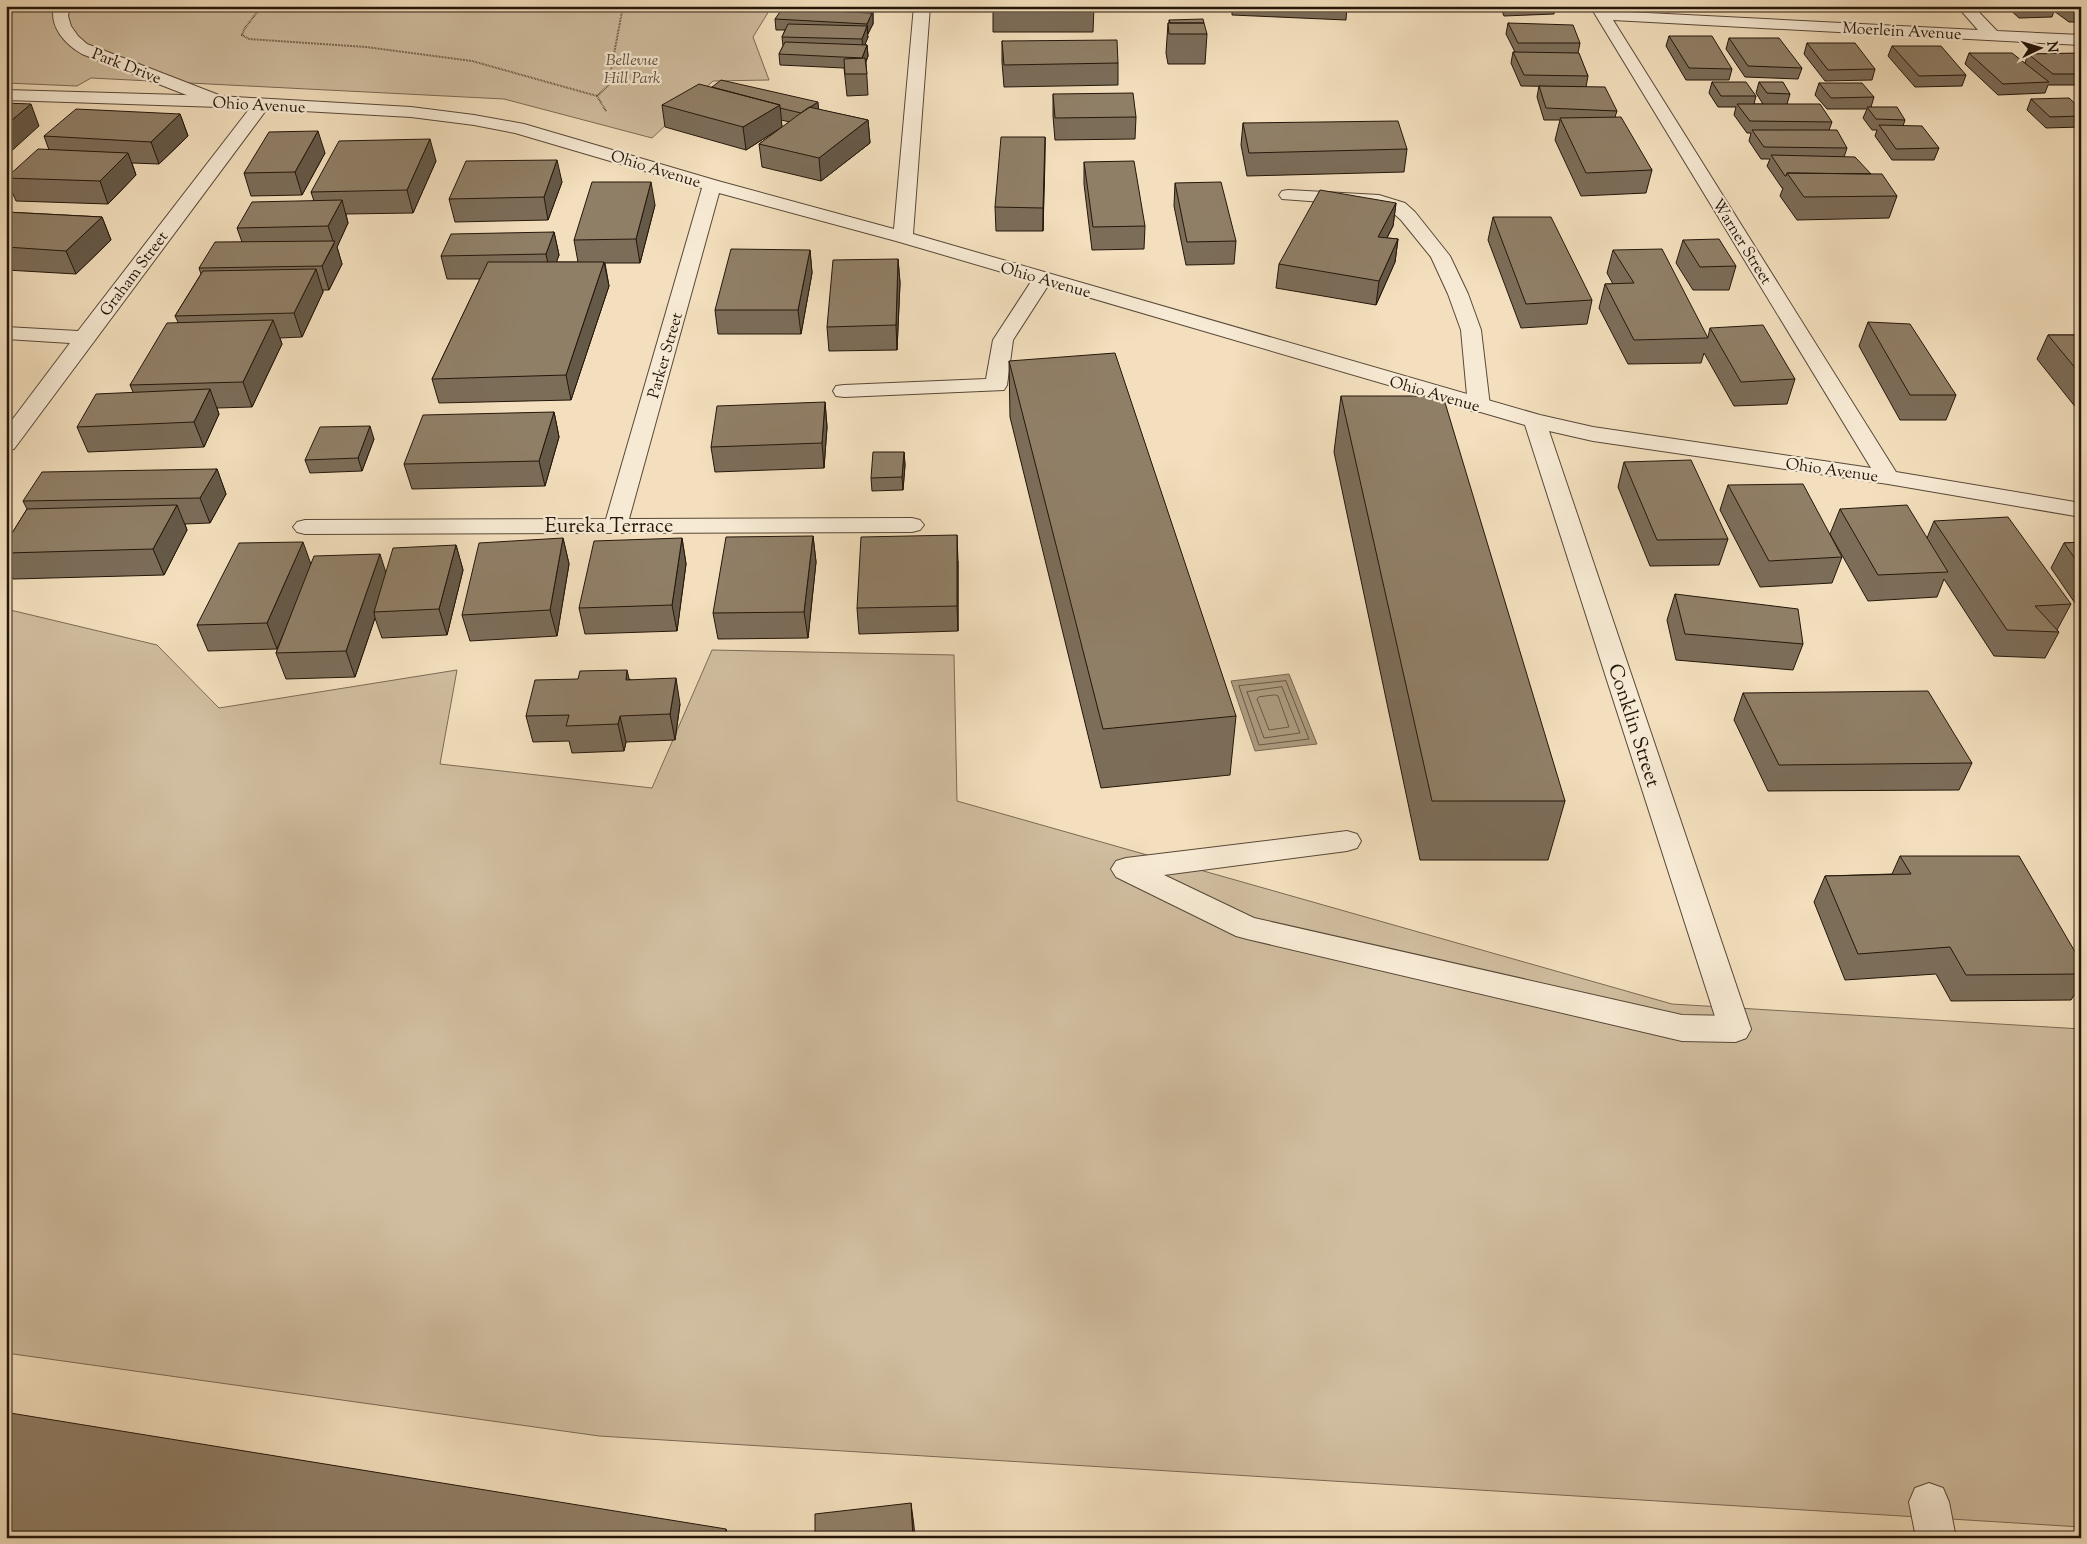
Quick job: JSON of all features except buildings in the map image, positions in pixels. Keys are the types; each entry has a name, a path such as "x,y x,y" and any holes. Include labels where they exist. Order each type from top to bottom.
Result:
{"street":[{"name":"Park Drive","path":"62,6 60,13 63,28 75,43 94,54 123,63 218,101"},
{"path":"903,237 922,6"},
{"path":"1964,6 1991,34"},
{"name":"Moerlein Avenue","path":"1600,10 2081,40"},
{"name":"Warner Street","path":"1600,10 1888,477"},
{"name":"Ohio Avenue","path":"6,95 218,101 411,112 518,128 712,185 903,237 1535,421 1593,434 1888,477 2081,510"},
{"name":"Graham Street","path":"6,444 262,104"},
{"name":"Parker Street","path":"616,524 712,185"},
{"path":"1288,194 1379,200 1398,206 1408,216 1440,256 1458,294 1471,330 1479,406"},
{"path":"844,390 996,385 1003,340 1043,278"},
{"path":"6,333 84,338"},
{"name":"Conklin Street","path":"1346,842 1126,869 1247,928 1682,1028 1735,1029 1535,421"},
{"name":"Eureka Terrace","path":"305,527 616,524 912,525"}],"path":[{"path":"259,6 261,8 243,30 242,35 249,39 366,47 472,61 597,96 608,117"},
{"path":"597,96 608,86 623,6"}],"green space":[{"name":"Bellevue Hill Park","path":"6,6 772,6 753,37 769,80 713,81 652,138 504,99 91,78 77,86 6,83"},
{"path":"6,609 157,645 219,708 457,670 440,764 652,788 712,650 954,655 957,801 1672,1004 2081,1029 2081,1527 599,1436 6,1353"}],"water":[{"path":"1289,674 1317,744 1255,751 1231,681"}]}
